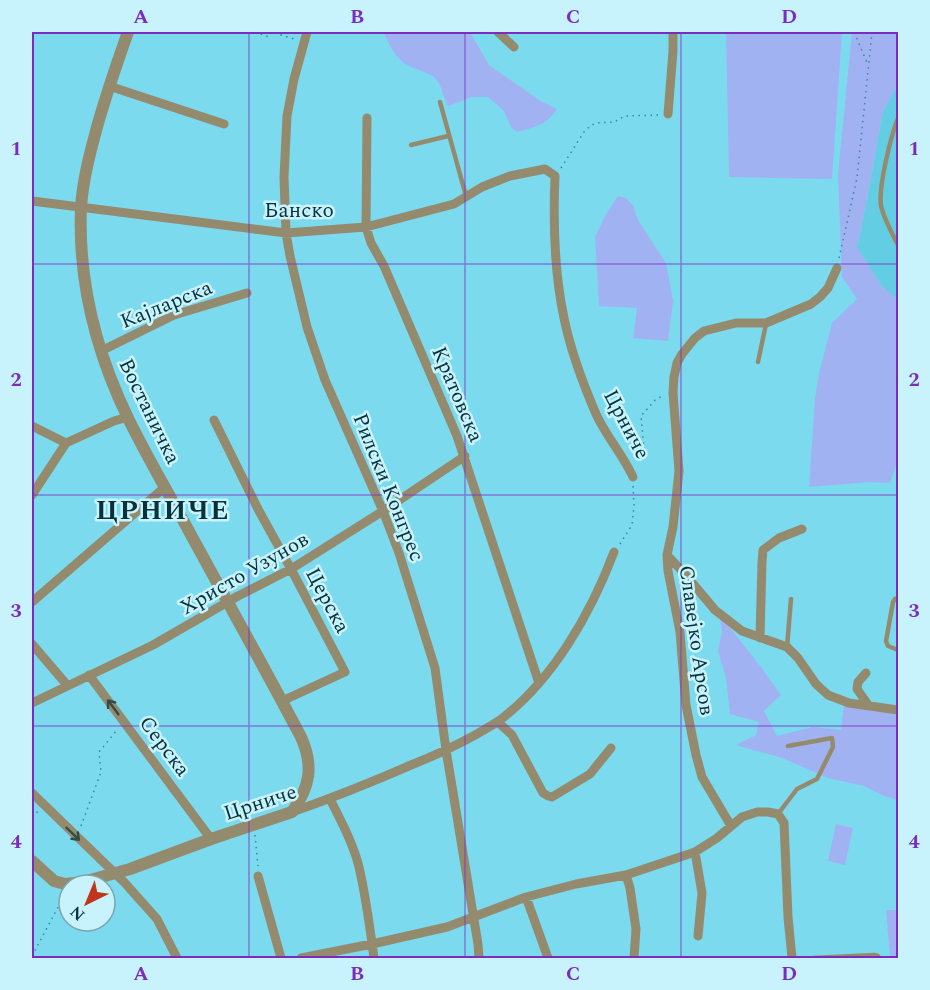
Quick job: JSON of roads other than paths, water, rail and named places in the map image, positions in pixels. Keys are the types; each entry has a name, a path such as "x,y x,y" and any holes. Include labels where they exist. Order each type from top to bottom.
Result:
{"street":[{"name":"Востаничка","path":"128,32 109,86 84,182 81,207 83,270 87,298 101,351 128,417 305,746 309,764 306,789 292,813"},
{"name":"Рилски Конгрес","path":"307,32 303,41 287,116 284,177 286,233 290,256 307,327 325,380 383,511 399,553 435,668 479,958"},
{"path":"498,32 514,47"},
{"path":"668,114 673,32"},
{"path":"109,86 224,124"},
{"name":"Кратовска","path":"367,118 366,227 371,243 384,266 454,427 539,682"},
{"name":"Банско","path":"32,201 286,233 366,227 454,204 491,183 510,176 545,169 555,176"},
{"name":"Црниче","path":"555,176 553,215 564,318 594,408 633,477"},
{"name":"Славејко Арсов","path":"731,826 702,777 696,755 686,705 680,632 668,571 667,555 673,527 679,471 673,393 677,363 687,347 704,331 736,323 766,323 811,304 828,288 837,268"},
{"name":"Кајларска","path":"101,351 174,315 247,293"},
{"path":"32,495 66,443 128,417"},
{"name":"Церска","path":"214,420 258,509 345,672 282,701"},
{"path":"32,426 66,443"},
{"name":"Христо Узунов","path":"32,703 153,645 291,569 465,456"},
{"path":"32,602 165,487"},
{"path":"760,638 763,550 779,538 802,529"},
{"name":"Црниче","path":"115,873 292,813 446,750 498,722 539,682 562,654 603,581 614,552"},
{"path":"667,555 715,610 742,632 787,647 798,658 816,684 828,695 849,703 898,710"},
{"path":"32,644 67,685"},
{"path":"866,673 858,682 857,689 868,706"},
{"name":"Серска","path":"89,675 211,839"},
{"path":"498,722 512,735 543,793 548,796 552,796 590,774 610,748"},
{"path":"32,793 115,873"},
{"path":"330,798 349,837 359,865 374,958"},
{"path":"301,958 447,927 526,897 576,884 626,875 695,852 742,817 768,812 778,814 784,823 792,958"},
{"path":"695,852 702,893 698,936"},
{"name":"Црниче","path":"32,861 57,881"},
{"path":"117,875 157,919 177,958"},
{"path":"626,875 636,929 634,958"},
{"path":"258,876 281,958"},
{"path":"526,897 548,958"}],"lane":[{"path":"440,102 466,196"},
{"path":"898,118 880,192 884,216 898,245"},
{"path":"411,145 448,136"},
{"path":"758,362 766,323"},
{"path":"898,598 893,602 886,641 888,646 898,650"},
{"path":"787,647 791,599"},
{"path":"778,814 797,789 817,779 832,747 832,738 788,746"},
{"path":"813,958 874,955 879,958"}],"district":[{"name":"ЦРНИЧЕ","path":"163,510"}]}
